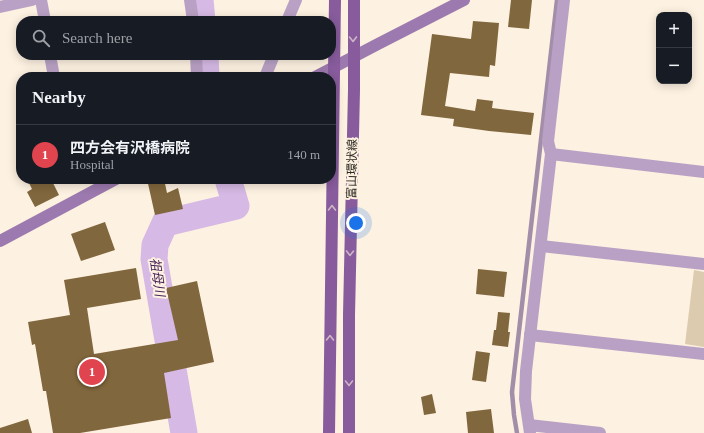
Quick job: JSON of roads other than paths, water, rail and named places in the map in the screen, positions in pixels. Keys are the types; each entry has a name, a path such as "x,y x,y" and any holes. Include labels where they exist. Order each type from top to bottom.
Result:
{"main road":[{"name":"富山環状線","path":"335,0 335,16"},
{"name":"富山環状線","path":"349,433 349,315 354,90 354,0"},
{"name":"富山環状線","path":"333,60 333,72"},
{"name":"富山環状線","path":"329,433 332,184"}],"street":[{"path":"0,7 32,0"},
{"path":"41,0 44,16"},
{"path":"190,0 192,16"},
{"path":"289,16 296,0"},
{"path":"324,72 464,0"},
{"path":"564,0 548,141 551,154 526,371 525,399 529,429 600,433"},
{"path":"51,60 53,72"},
{"path":"196,60 197,72"},
{"path":"267,72 272,60"},
{"path":"551,154 704,172"},
{"path":"0,240 106,184"},
{"path":"541,246 704,264"},
{"path":"530,335 704,354"}],"waterway":[{"name":"祖母川","path":"200,0 202,16"},
{"path":"517,433 512,392 557,0"},
{"name":"祖母川","path":"205,60 206,72"},
{"name":"祖母川","path":"184,433 154,259 155,245 165,223 236,206 229,184"}],"place":[{"name":"四方会有沢橋病院","path":"92,372"}]}
